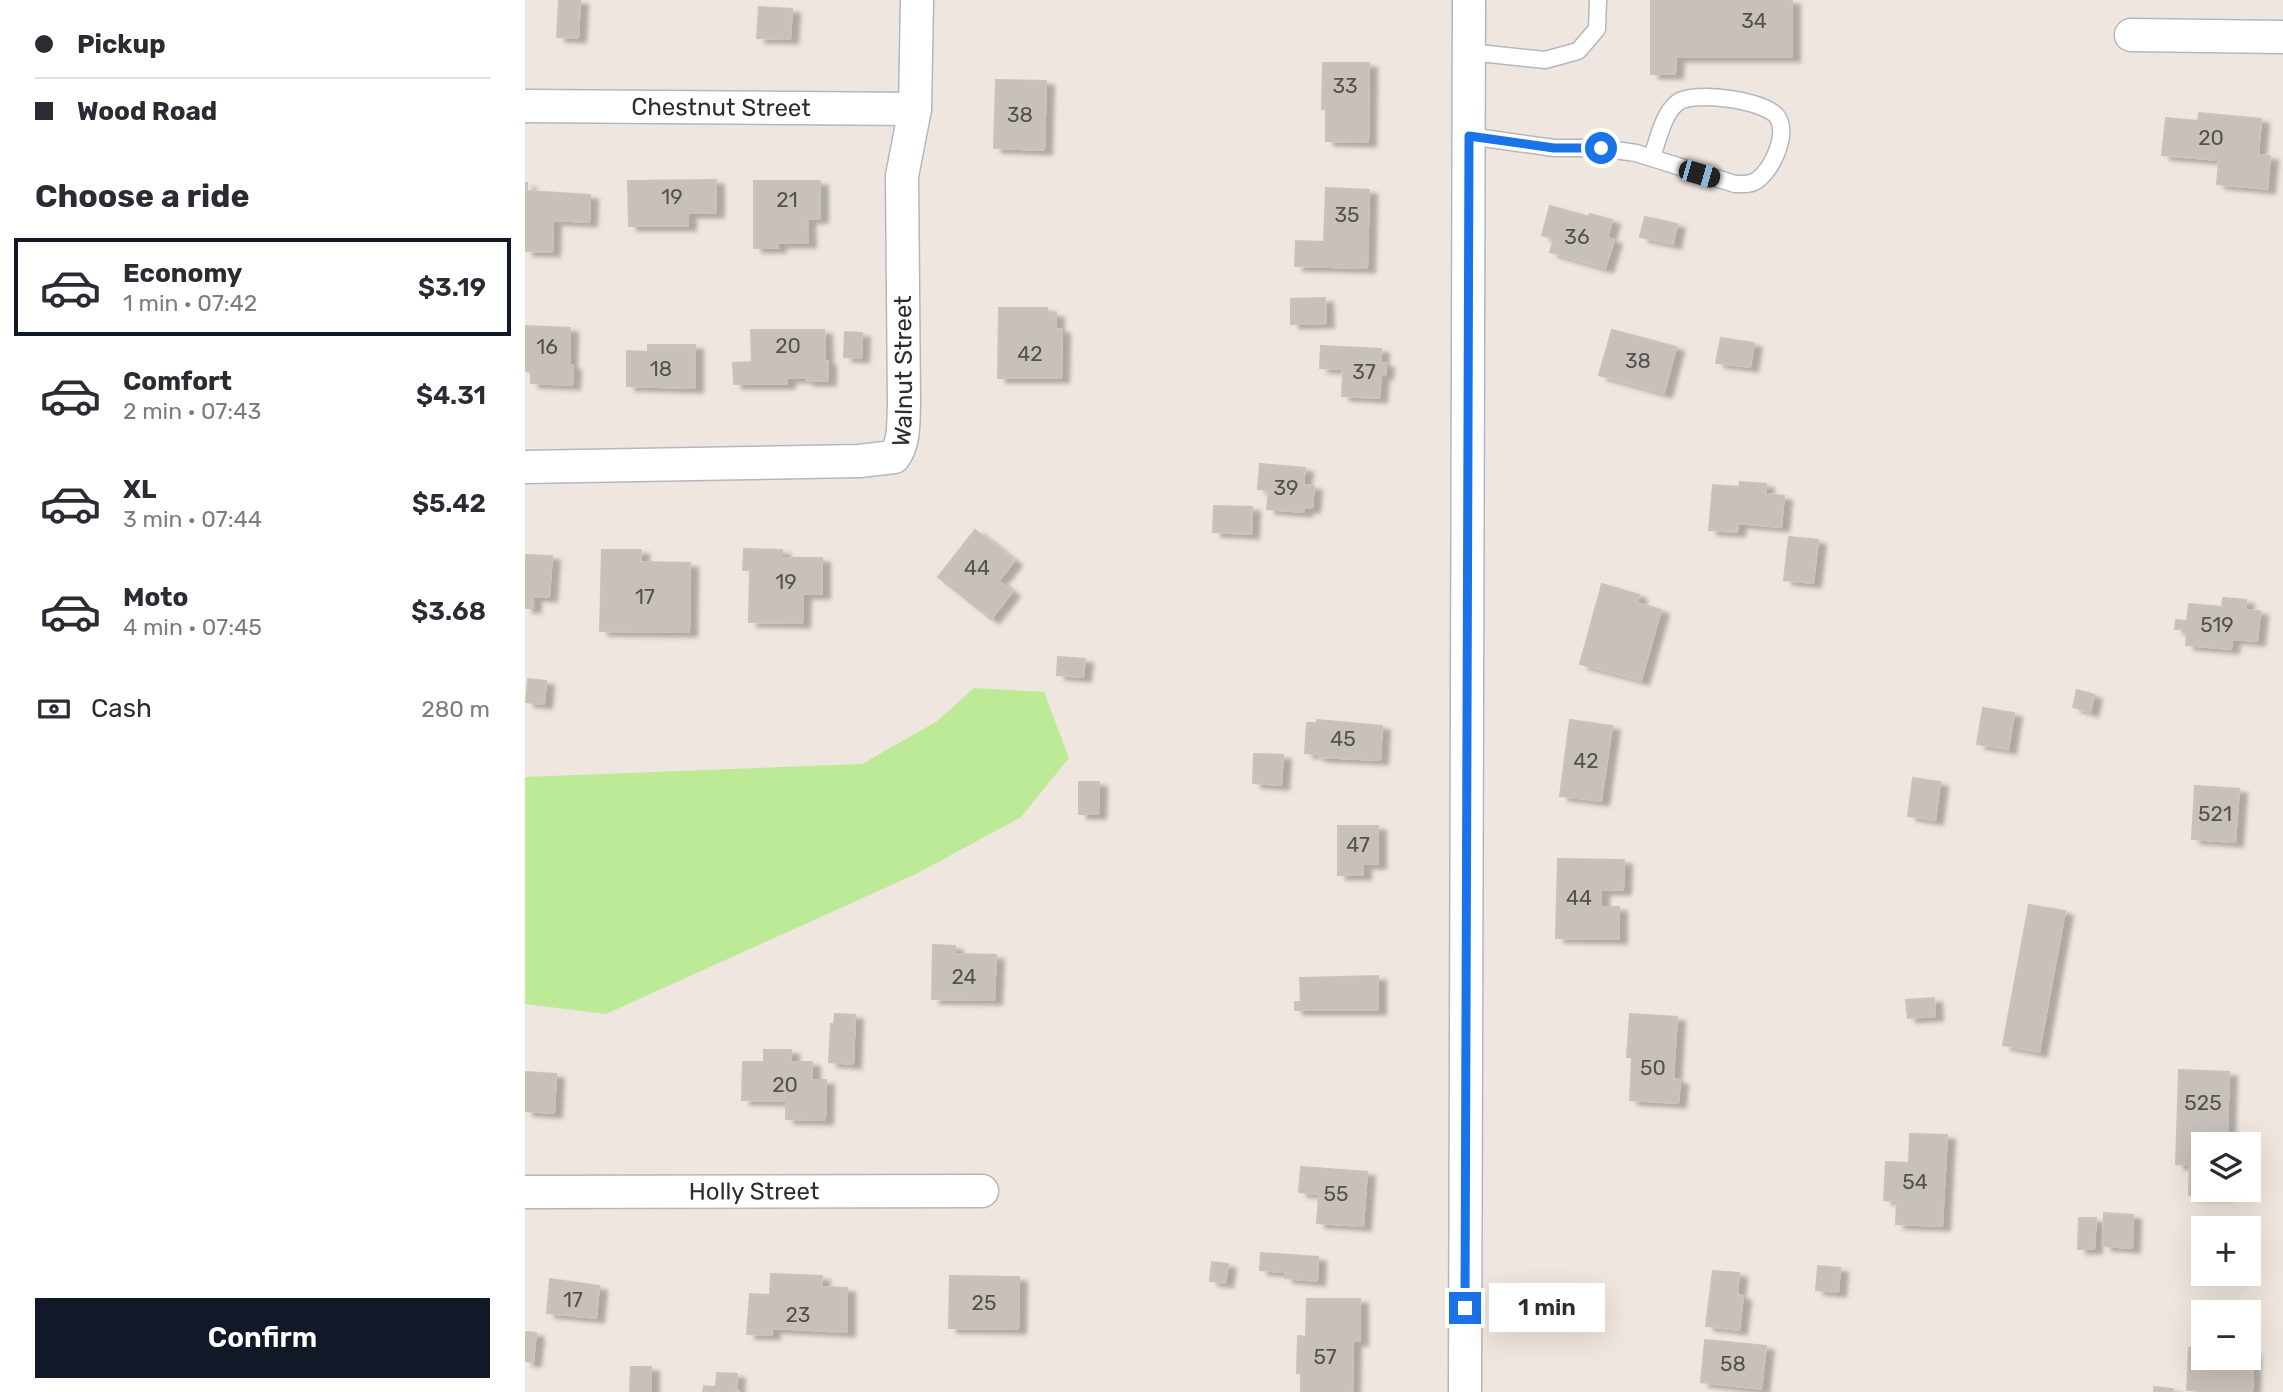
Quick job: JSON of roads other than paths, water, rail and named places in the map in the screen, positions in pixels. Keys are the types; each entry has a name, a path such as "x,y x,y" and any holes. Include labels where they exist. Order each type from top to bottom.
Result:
{"street":[{"name":"Walnut Street","path":"525,467 859,461 894,457 900,450 904,405 902,177 915,109 917,0"},
{"path":"1465,1392 1469,0"},
{"path":"2131,35 2283,37"},
{"name":"Chestnut Street","path":"525,106 915,109"},
{"name":"Holly Street","path":"525,1192 982,1191"}],"lane":[{"path":"1469,52 1545,60 1578,51 1597,29 1598,0"},
{"path":"1469,136 1554,148 1601,148 1652,157 1699,174 1735,184 1749,184 1757,180 1773,159 1781,127 1777,116 1762,106 1702,96 1687,97 1675,104 1663,125 1652,157"}]}
